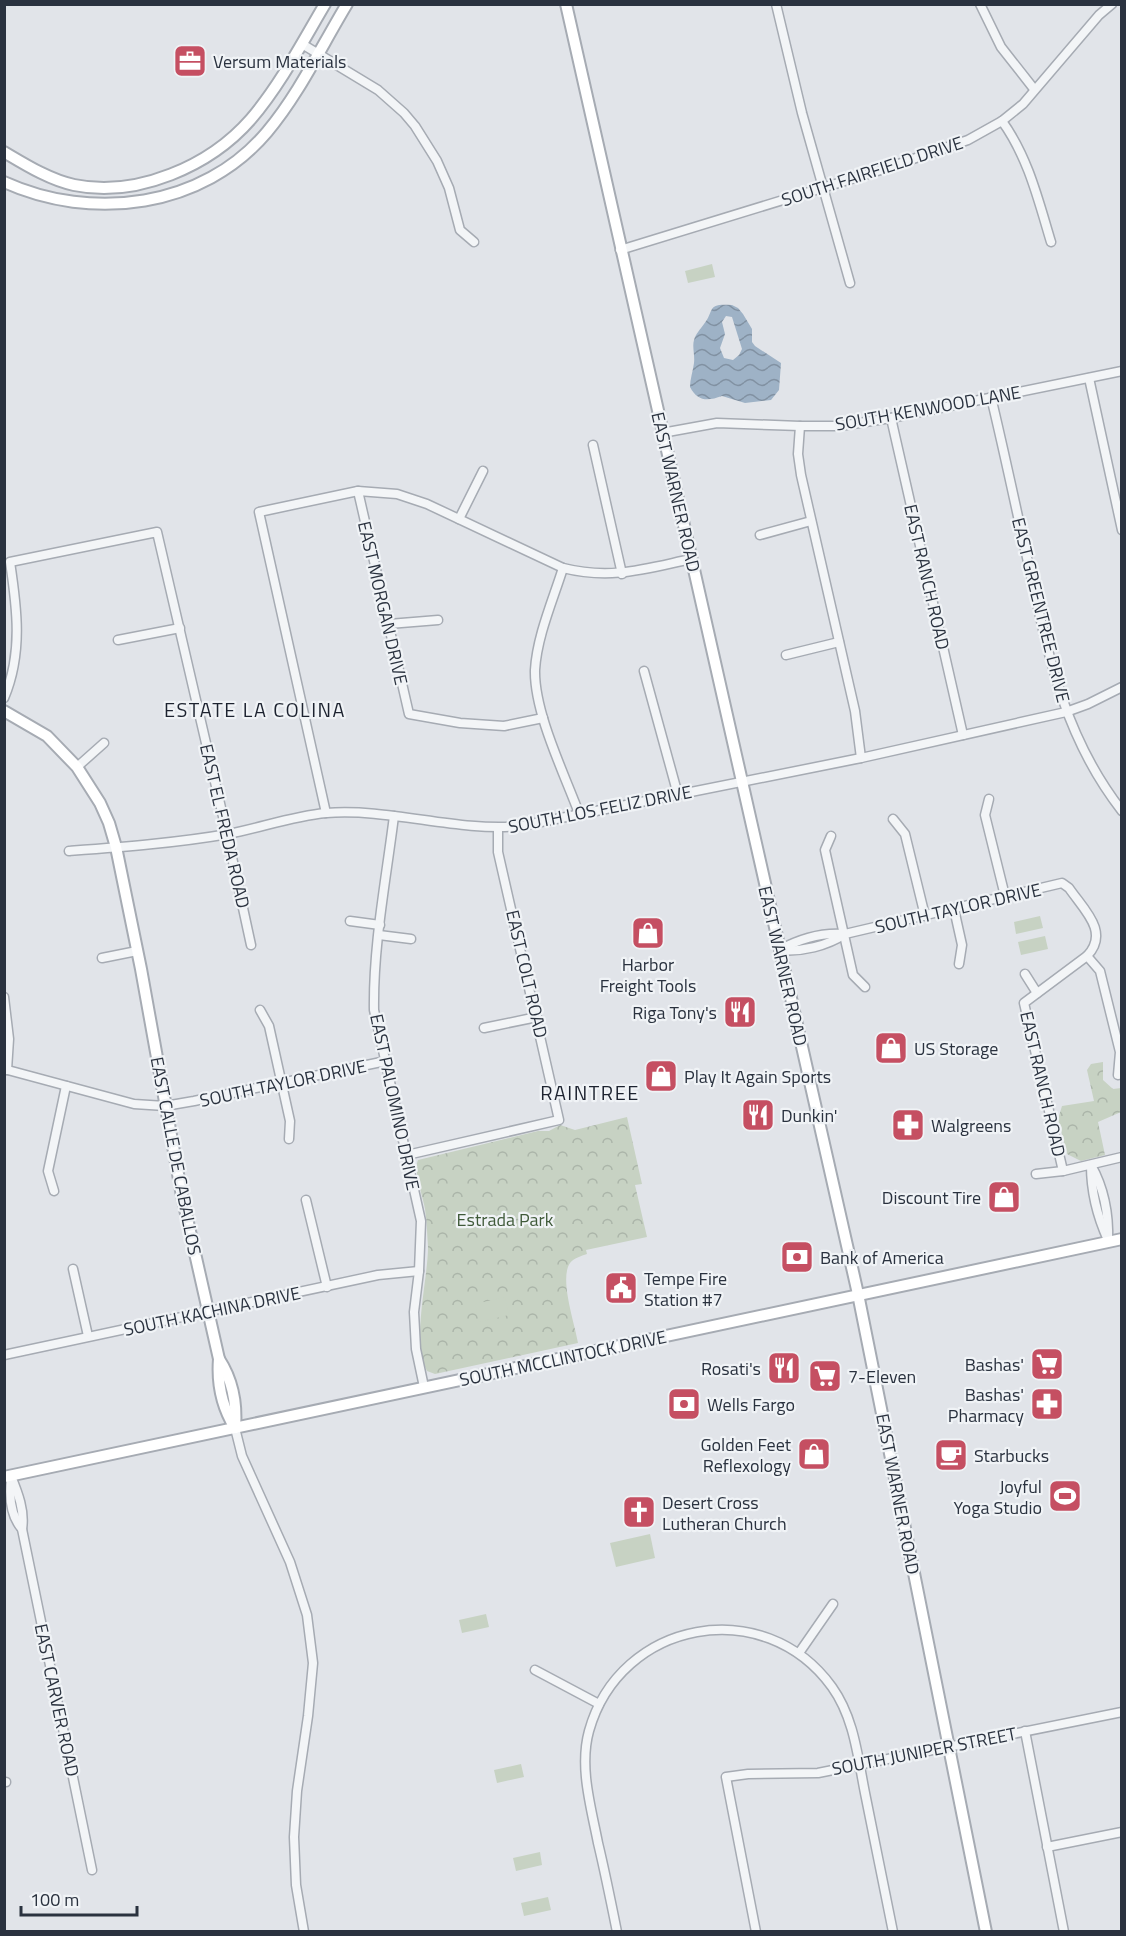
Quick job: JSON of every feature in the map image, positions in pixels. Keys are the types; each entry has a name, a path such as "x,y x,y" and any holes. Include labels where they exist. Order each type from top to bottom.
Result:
{"main road":[{"path":"4,152 43,173 74,185 123,186 158,179 204,158 249,121 267,99 325,4"},
{"path":"4,182 16,188 70,203 103,205 153,199 194,186 230,167 251,149 282,112 347,4"},
{"path":"559,4 571,26"},
{"name":"EAST WARNER ROAD","path":"566,4 858,1294 986,1932"},
{"name":"EAST CALLE DE CABALLOS","path":"4,711 47,736 76,767 100,803 117,847 180,1187 219,1359 217,1376 225,1412 235,1428"},
{"name":"SOUTH MCCLINTOCK DRIVE","path":"8,1477 1122,1239"}],"street":[{"path":"776,4 802,113 850,283"},
{"path":"980,4 1001,48 1034,89"},
{"name":"SOUTH FAIRFIELD DRIVE","path":"620,250 930,155 968,140 1002,121 1023,104 1099,15 1112,4"},
{"path":"302,44 378,90 415,126 437,161 449,188 460,230 474,242"},
{"path":"1002,121 1013,136 1031,174 1051,242"},
{"name":"SOUTH KENWOOD LANE","path":"662,433 717,423 840,426 891,418 1122,371"},
{"path":"1089,378 1122,530"},
{"name":"EAST GREENTREE DRIVE","path":"992,397 1048,656 1076,738 1096,775 1122,811"},
{"name":"EAST RANCH ROAD","path":"891,418 963,735"},
{"path":"800,426 798,454 855,711 861,758"},
{"path":"593,445 622,574"},
{"path":"459,519 483,471"},
{"path":"326,813 259,512 358,491 397,495 427,504 563,568 582,572 622,574 691,560"},
{"name":"EAST MORGAN DRIVE","path":"358,491 408,714 460,723 504,726 543,718"},
{"path":"760,535 812,521"},
{"name":"EAST EL FREDA ROAD","path":"4,698 10,684 17,650 17,611 10,562 157,532 228,834 251,945"},
{"path":"563,568 540,640 535,668 536,693 543,718 580,816"},
{"path":"388,624 438,620"},
{"path":"118,640 180,628"},
{"path":"786,655 839,642"},
{"path":"644,670 678,795"},
{"name":"SOUTH LOS FELIZ DRIVE","path":"69,850 117,847 228,834 326,813 364,813 452,825 498,828 521,826 580,816 963,735 1066,711 1088,704 1122,687"},
{"path":"76,767 104,743"},
{"path":"989,799 985,815 1005,896"},
{"name":"EAST PALOMINO DRIVE","path":"394,816 379,934 374,1011 421,1221 419,1271 414,1312 416,1349 424,1388"},
{"path":"893,819 905,834 925,916"},
{"name":"EAST COLT ROAD","path":"407,1155 559,1120 498,852 498,828"},
{"path":"831,836 825,850 854,975 865,987"},
{"name":"SOUTH TAYLOR DRIVE","path":"779,950 794,942 821,935 845,934 1062,883 1069,888 1097,930 1097,942 1087,956"},
{"path":"954,909 962,945 959,964"},
{"path":"350,921 380,925"},
{"path":"379,934 411,939"},
{"path":"102,958 137,951"},
{"path":"1087,956 1100,971 1120,1052 1118,1075"},
{"name":"EAST RANCH ROAD","path":"1063,1171 1024,1003 1087,956"},
{"path":"1025,974 1037,993"},
{"path":"4,997 9,1039 6,1069"},
{"path":"260,1010 269,1026 290,1121 289,1138"},
{"path":"484,1028 537,1017"},
{"name":"SOUTH TAYLOR DRIVE","path":"6,1069 116,1100 165,1106 386,1062"},
{"path":"54,1191 48,1171 66,1086"},
{"path":"1036,1174 1063,1171 1122,1157"},
{"name":"EAST RANCH ROAD","path":"1091,1165 1091,1182 1101,1225 1108,1242"},
{"path":"306,1200 327,1287"},
{"path":"73,1269 88,1336"},
{"name":"SOUTH KACHINA DRIVE","path":"4,1355 378,1275 419,1271"},
{"path":"235,1428 242,1456 290,1562 307,1615 313,1663 297,1791 294,1837 296,1885 304,1932"},
{"name":"EAST CARVER ROAD","path":"8,1477 15,1521 22,1529 92,1870"},
{"path":"799,1653 833,1604"},
{"path":"617,1932 590,1801 585,1760 589,1732 599,1704 619,1675 644,1653 669,1640 699,1632 735,1629 769,1638 799,1653 831,1686 851,1720 893,1932"},
{"path":"535,1670 599,1704"},
{"name":"SOUTH JUNIPER STREET","path":"756,1932 726,1777 747,1774 818,1773 1122,1712"},
{"path":"1025,1731 1064,1932"},
{"path":"1047,1848 1122,1832"}],"green space":[{"path":"712,264 715,277 688,283 685,271"},
{"path":"1040,916 1043,928 1016,934 1014,922"},
{"path":"1045,936 1048,949 1021,955 1018,942"},
{"path":"1103,1062 1103,1080 1113,1089 1121,1088 1121,1112 1098,1122 1105,1155 1081,1161 1067,1154 1058,1119 1062,1106 1094,1101 1087,1070 1091,1064"},
{"name":"Estrada Park","path":"627,1117 642,1184 635,1185 647,1237 586,1250 587,1254 570,1263 567,1270 567,1290 578,1343 435,1374 427,1371 422,1358 420,1327 428,1247 425,1209 417,1170 418,1160 538,1131 549,1131 560,1125 575,1130"},
{"path":"505,1297 509,1315 479,1322 475,1304"},
{"path":"650,1534 655,1558 616,1567 610,1543"},
{"path":"486,1614 489,1627 462,1633 459,1620"},
{"path":"521,1764 524,1777 497,1783 494,1770"},
{"path":"540,1852 542,1865 516,1871 513,1858"},
{"path":"548,1897 551,1910 524,1916 521,1903"}],"water":[{"path":"718,305 732,305 743,314 752,329 752,342 755,346 781,363 779,390 771,400 745,403 722,396 704,399 696,395 690,387 694,363 693,345 697,333 712,308","holes":["726,316 732,317 742,349 733,360 724,358 720,348 725,334 722,322"]}],"place":[{"name":"Versum Materials","path":"190,61"},
{"name":"Harbor Freight Tools","path":"648,933"},
{"name":"Riga Tony's","path":"740,1012"},
{"name":"US Storage","path":"891,1048"},
{"name":"Play It Again Sports","path":"661,1076"},
{"name":"Dunkin'","path":"758,1115"},
{"name":"Walgreens","path":"908,1125"},
{"name":"Discount Tire","path":"1004,1197"},
{"name":"Bank of America","path":"797,1257"},
{"name":"Tempe Fire Station #7","path":"621,1288"},
{"name":"Bashas'","path":"1047,1364"},
{"name":"Rosati's","path":"784,1368"},
{"name":"7-Eleven","path":"825,1376"},
{"name":"Wells Fargo","path":"684,1404"},
{"name":"Bashas' Pharmacy","path":"1047,1404"},
{"name":"Golden Feet Reflexology","path":"814,1454"},
{"name":"Starbucks","path":"951,1455"},
{"name":"Joyful Yoga Studio","path":"1065,1496"},
{"name":"Desert Cross Lutheran Church","path":"639,1512"}],"district":[{"name":"ESTATE LA COLINA","path":"255,709"},
{"name":"RAINTREE","path":"590,1092"}]}
